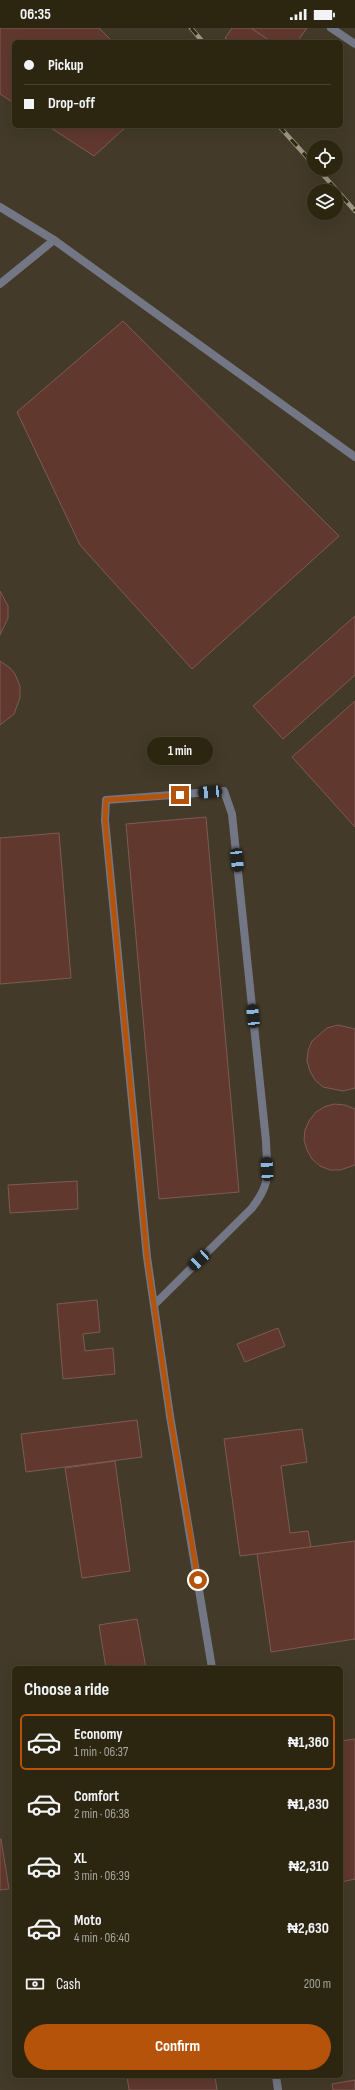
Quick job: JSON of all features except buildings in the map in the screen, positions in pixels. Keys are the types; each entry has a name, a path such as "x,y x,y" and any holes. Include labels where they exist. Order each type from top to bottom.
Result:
{"street":[{"path":"331,28 355,44"},
{"path":"0,207 54,240 355,457"},
{"path":"0,284 54,240"},
{"path":"154,1305 189,1268 252,1208 262,1195 268,1182 266,1141 232,814 224,791 106,800 106,828 147,1257 170,1416 212,1666"},
{"path":"276,2078 278,2090"}],"shaded area":[{"path":"0,28 355,28 355,2090 0,2090"}],"railway":[{"path":"191,28 201,40"},
{"path":"281,128 307,157"},
{"path":"324,176 355,211"}],"route":[{"path":"180,795 106,800 105,820 147,1257 170,1416 198,1580"}]}
